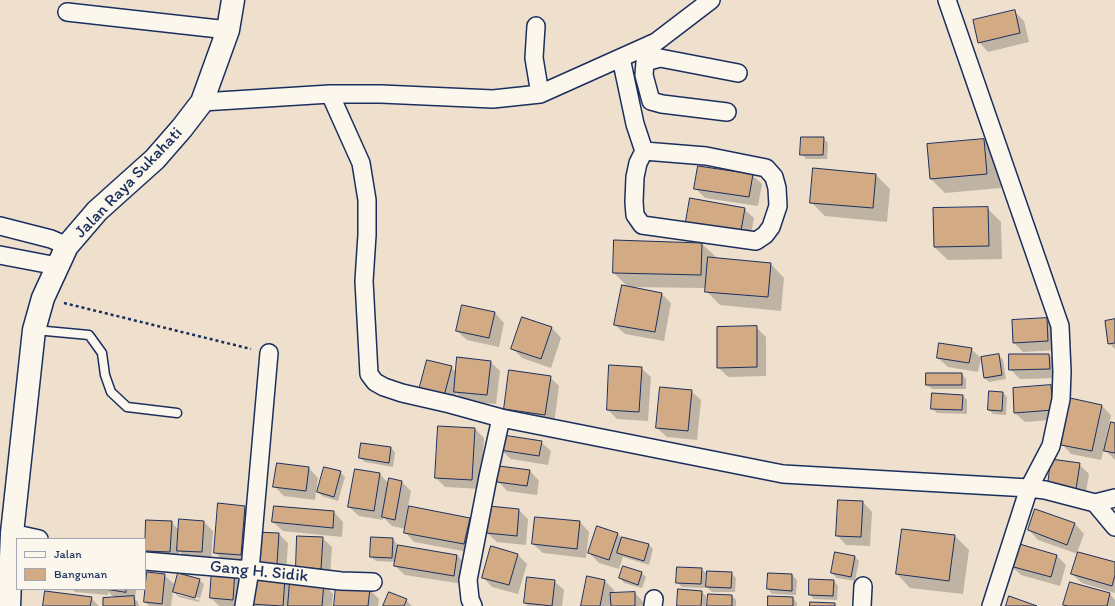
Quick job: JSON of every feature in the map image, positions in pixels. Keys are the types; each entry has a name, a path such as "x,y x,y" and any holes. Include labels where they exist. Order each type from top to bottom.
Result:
{"main road":[{"name":"Jalan Raya Sukahati","path":"8,606 12,533 34,330 43,298 67,246 97,211 155,159 202,102 228,30 233,0"}],"street":[{"path":"641,57 656,42 711,0"},
{"path":"947,0 1060,326 1062,372 1061,399 1051,446 1029,488 991,606"},
{"path":"67,12 228,30"},
{"path":"536,26 534,58 540,94"},
{"path":"641,57 651,101 662,104 727,112"},
{"path":"620,58 635,124 644,151 638,163 635,177 634,202 635,215 642,225 756,241 765,235 771,227 778,206 777,188 774,177 766,168 706,156 644,151"},
{"path":"202,102 330,94 381,94 492,99 540,94 620,58 660,58 738,73"},
{"path":"330,94 361,163 367,200 367,235 364,281 369,374 375,382 384,387 501,418 783,474 1029,488 1045,490 1095,503 1115,498"},
{"path":"0,226 51,239 67,246"},
{"path":"0,255 57,266"},
{"path":"244,606 250,570 269,353"},
{"path":"473,606 470,599 468,580 501,418"},
{"path":"1095,503 1115,527"},
{"path":"12,533 34,538"},
{"name":"Gang H. Sidik","path":"146,561 250,570 341,581 373,582"},
{"path":"862,606 863,586"}],"lane":[{"path":"34,330 89,335 102,353 105,374 111,392 127,407 177,413"}],"path":[{"path":"43,298 269,353"}],"building":[{"path":"1015,10 1020,33 978,43 973,20"},
{"path":"801,137 824,137 823,155 800,155"},
{"path":"984,139 987,174 930,179 927,144"},
{"path":"698,166 753,174 749,197 694,189"},
{"path":"813,168 876,174 873,208 810,203"},
{"path":"690,198 745,208 740,236 685,227"},
{"path":"988,207 989,246 934,247 933,208"},
{"path":"614,240 702,243 701,275 613,273"},
{"path":"708,257 771,263 768,297 705,292"},
{"path":"622,285 662,293 655,332 614,325"},
{"path":"462,305 495,312 489,338 456,331"},
{"path":"522,317 552,327 541,359 511,349"},
{"path":"1047,318 1048,341 1013,343 1012,320"},
{"path":"1115,319 1115,343 1108,344 1105,321"},
{"path":"757,326 757,367 717,368 717,327"},
{"path":"939,343 972,348 969,363 937,358"},
{"path":"999,354 1002,375 984,378 981,357"},
{"path":"1009,354 1049,354 1050,369 1009,370"},
{"path":"457,357 491,361 487,395 454,392"},
{"path":"427,360 452,366 444,396 419,390"},
{"path":"609,365 642,367 639,412 607,410"},
{"path":"509,370 551,376 545,415 504,409"},
{"path":"926,373 962,373 962,385 926,385"},
{"path":"1051,385 1053,410 1014,413 1013,388"},
{"path":"660,387 692,390 688,431 656,428"},
{"path":"989,391 1003,392 1002,411 988,410"},
{"path":"932,393 963,395 962,410 931,409"},
{"path":"1070,398 1102,405 1092,451 1061,445"},
{"path":"1111,422 1115,423 1115,453 1104,451"},
{"path":"438,426 475,428 472,480 435,478"},
{"path":"503,435 542,441 539,456 500,450"},
{"path":"361,443 391,447 389,463 359,458"},
{"path":"1051,459 1080,463 1076,489 1048,485"},
{"path":"277,463 309,467 306,491 273,487"},
{"path":"499,466 530,470 527,486 497,482"},
{"path":"324,467 341,471 334,497 317,492"},
{"path":"355,469 380,473 374,511 348,507"},
{"path":"389,478 402,481 395,520 382,517"},
{"path":"838,500 863,501 861,537 836,536"},
{"path":"218,503 245,506 241,555 214,553"},
{"path":"274,506 334,511 333,528 272,522"},
{"path":"409,506 470,518 464,544 404,533"},
{"path":"489,506 519,509 517,536 486,533"},
{"path":"1035,509 1075,523 1067,545 1028,530"},
{"path":"535,517 580,521 577,549 532,544"},
{"path":"179,519 204,521 202,552 177,551"},
{"path":"146,520 172,521 170,552 146,551"},
{"path":"597,526 618,533 609,560 588,553"},
{"path":"902,529 955,535 949,581 896,574"},
{"path":"254,532 279,533 277,564 252,563"},
{"path":"297,536 323,537 321,569 296,567"},
{"path":"371,537 393,538 392,558 370,557"},
{"path":"622,537 649,544 644,561 617,553"},
{"path":"1016,543 1057,555 1051,577 1010,566"},
{"path":"398,545 457,555 454,576 394,566"},
{"path":"491,546 518,554 509,585 482,578"},
{"path":"835,552 855,556 851,577 831,573"},
{"path":"1078,552 1115,562 1115,575 1112,586 1071,574"},
{"path":"623,566 642,572 638,585 619,578"},
{"path":"677,567 702,568 701,584 676,583"},
{"path":"212,569 235,570 233,600 210,598"},
{"path":"707,571 732,572 731,588 706,587"},
{"path":"147,572 165,574 162,604 144,602"},
{"path":"178,573 200,579 195,598 173,592"},
{"path":"768,573 792,574 792,591 767,589"},
{"path":"587,576 605,580 600,606 581,606"},
{"path":"251,577 285,579 283,606 249,604"},
{"path":"527,577 555,580 552,606 524,603"},
{"path":"809,579 834,580 833,596 809,595"},
{"path":"290,581 324,583 322,606 288,606"},
{"path":"1070,582 1110,593 1107,606 1063,605"},
{"path":"336,586 370,588 368,606 334,606"},
{"path":"678,589 702,591 701,606 677,606"},
{"path":"112,590 126,590 126,592"},
{"path":"45,591 92,597 90,606 43,606"},
{"path":"389,592 407,599 404,606 383,606"},
{"path":"635,592 635,606 611,606 610,593"},
{"path":"708,594 732,595 732,606 707,606"},
{"path":"134,596 135,606 103,606 103,598"},
{"path":"768,596 793,597 793,606 768,606"},
{"path":"1009,596 1037,606 1006,606"},
{"path":"810,602 835,603 835,606 810,606"}]}
